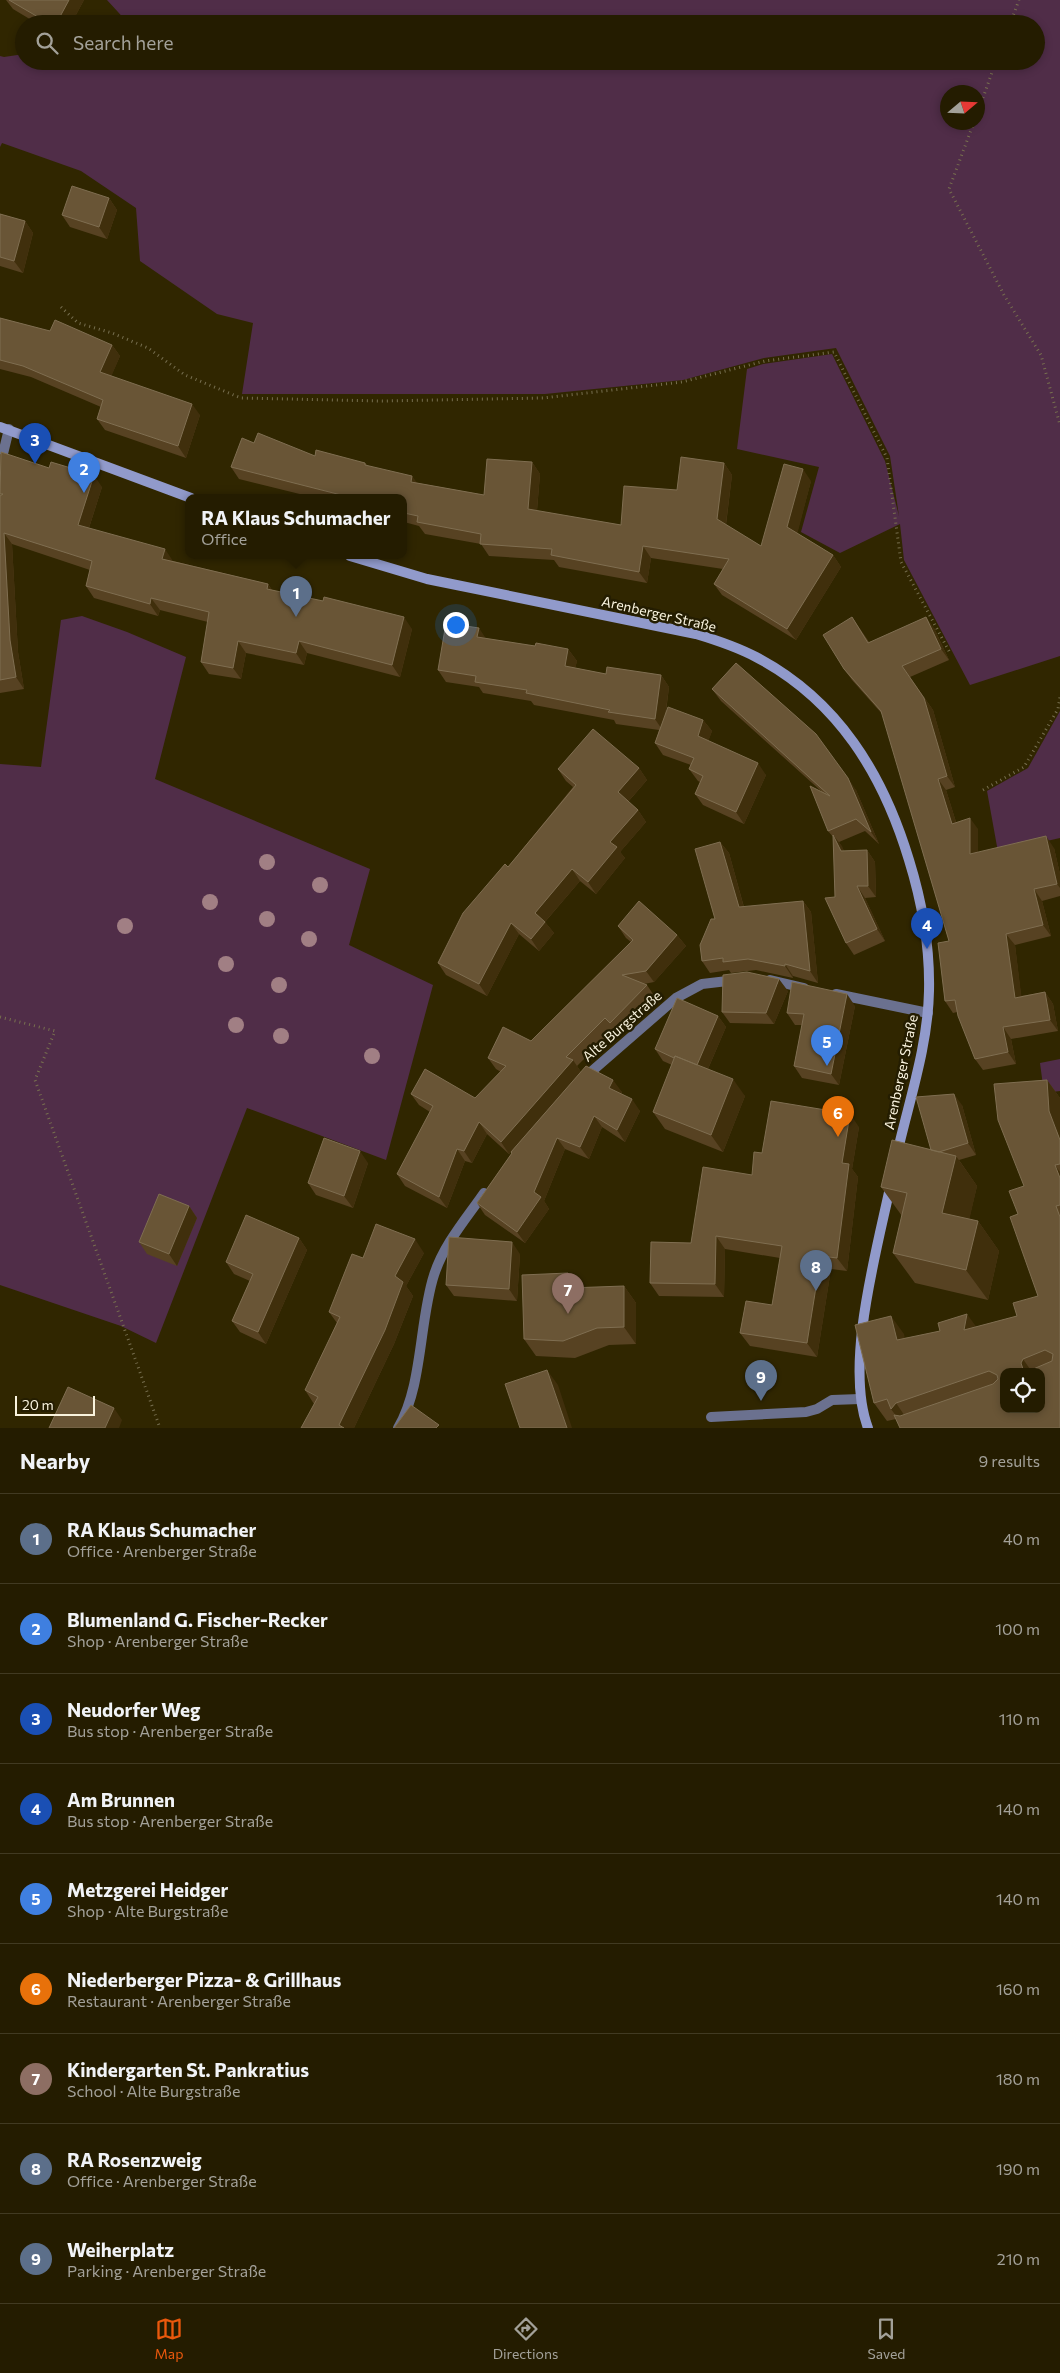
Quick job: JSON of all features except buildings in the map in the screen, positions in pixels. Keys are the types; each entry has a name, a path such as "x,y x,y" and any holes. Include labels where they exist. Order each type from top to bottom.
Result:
{"main road":[{"path":"4,428 185,496"},
{"name":"Arenberger Straße","path":"360,559 427,579 696,634 756,657 792,681 820,704 859,748 877,776 890,804 913,873 920,905 927,949 928,1013 926,1033 895,1166 866,1309 859,1378 860,1399 868,1428"}],"street":[{"path":"0,466 4,428"},
{"name":"Alte Burgstraße","path":"574,1090 600,1063 676,998 702,984 751,978 928,1013"},
{"path":"398,1428 410,1396 434,1274 448,1245 489,1187"},
{"path":"711,1418 806,1412 817,1409 832,1400 860,1399"}],"path":[{"path":"1013,15 1019,0"},
{"path":"985,92 993,70"},
{"path":"971,130 949,189 1004,294 1041,355 1060,425"},
{"path":"61,307 78,323 112,333 148,348 185,375 241,398 382,401 543,398 682,382 765,361 834,352 888,458 901,562 950,653"},
{"path":"983,790 1024,767 1058,709 1060,697"},
{"path":"0,1018 55,1031 35,1080 160,1428"}],"shaded area":[{"path":"107,0 1060,0 1060,656 970,685 904,560 900,524 840,553 801,532 819,467 737,449 747,369 763,364 832,354 885,461 899,516 890,456 836,348 764,358 683,380 545,394 242,394 253,323 217,314 140,261 136,208 81,171 2,143 0,147 0,56 15,55 15,70 1045,70 1045,15 121,15"},
{"path":"82,616 127,632 186,657 155,779 370,869 349,945 433,985 386,1160 247,1108 156,1343 121,1326 0,1285 0,764 41,767 61,620"},
{"path":"1060,711 1060,838 998,852 987,791 1028,768"},
{"path":"1060,1059 1060,1091 1044,1093 1040,1063"}],"place":[{"name":"Neudorfer Weg","path":"35,464"},
{"name":"Blumenland G. Fischer-Recker","path":"84,493"},
{"name":"RA Klaus Schumacher","path":"296,617"},
{"name":"Am Brunnen","path":"927,949"},
{"name":"Metzgerei Heidger","path":"827,1066"},
{"name":"Niederberger Pizza- & Grillhaus","path":"838,1137"},
{"name":"RA Rosenzweig","path":"816,1291"},
{"name":"Kindergarten St. Pankratius","path":"568,1314"},
{"name":"Weiherplatz","path":"761,1401"}]}
